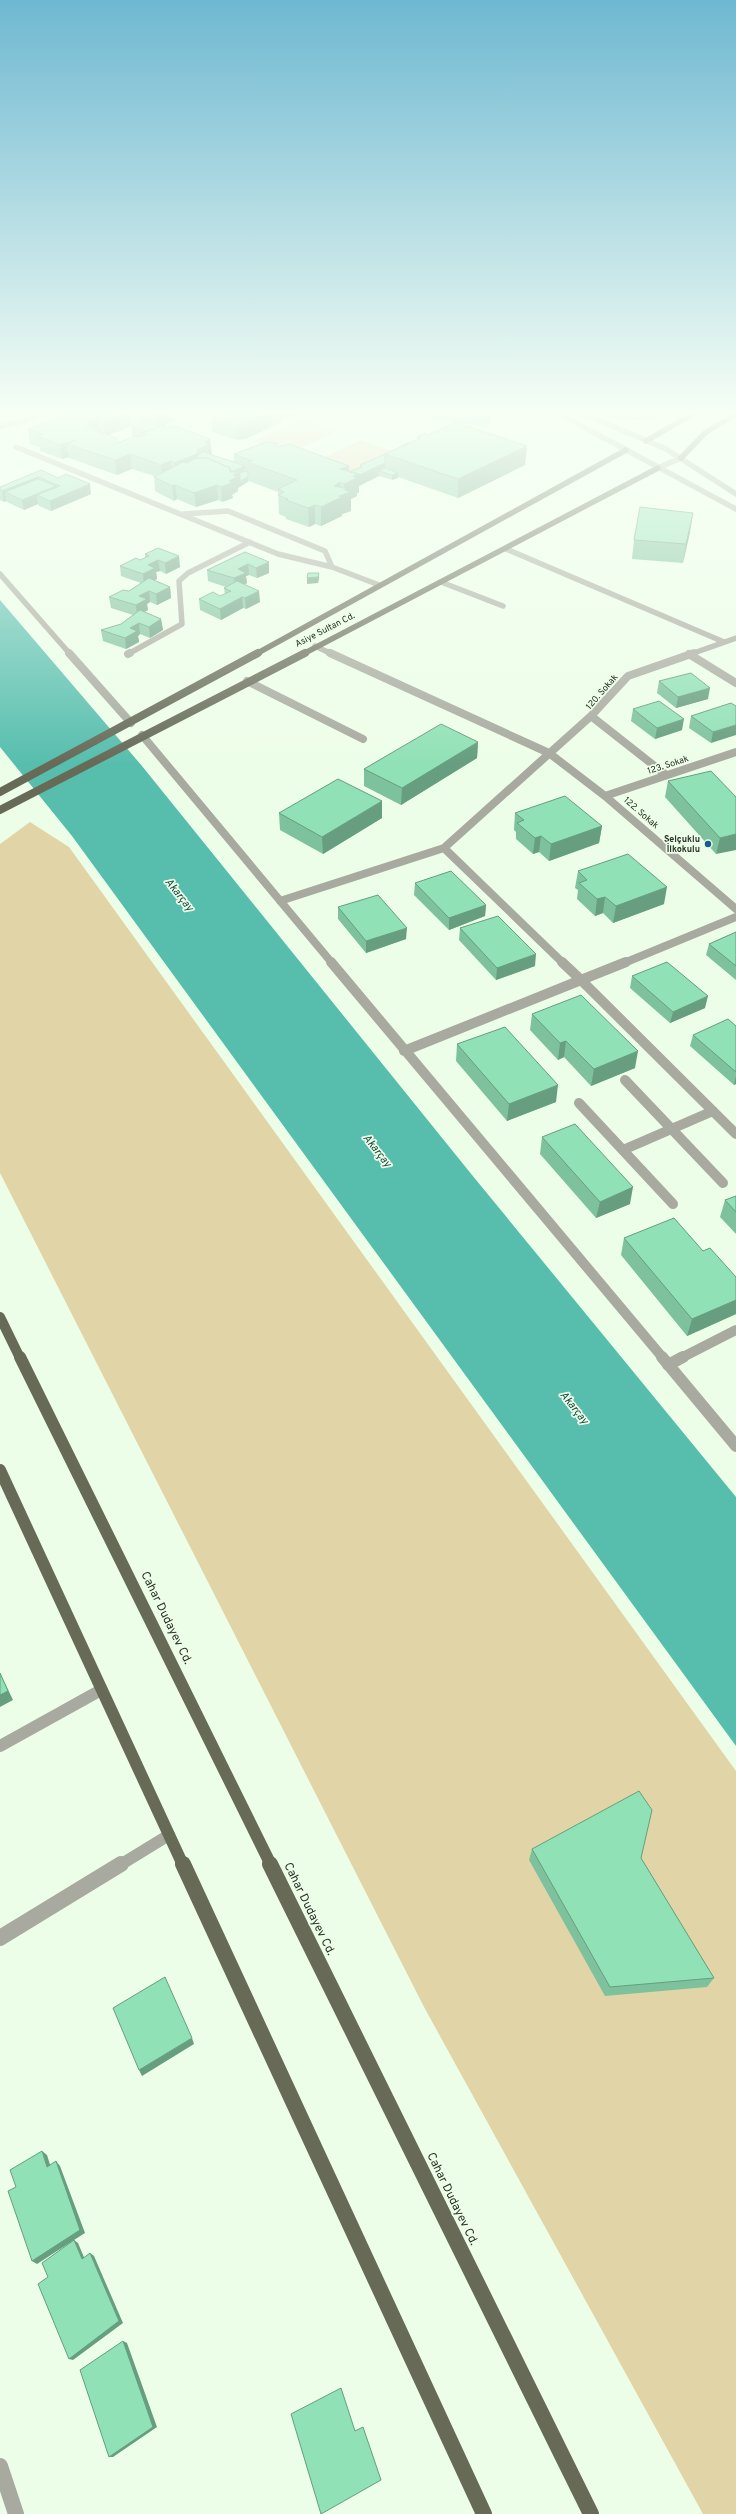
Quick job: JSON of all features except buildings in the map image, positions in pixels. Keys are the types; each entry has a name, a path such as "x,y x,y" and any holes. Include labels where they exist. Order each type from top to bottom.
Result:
{"main road":[{"name":"Asiye Sultan Cd.","path":"1,792 131,723 481,529"},
{"name":"Asiye Sultan Cd.","path":"0,810 12,802 543,529"},
{"name":"Cahar Dudayev Cd.","path":"0,1317 591,2514"},
{"path":"0,1470 484,2514"}],"street":[{"path":"218,529 278,554 332,567 379,585"},
{"path":"272,529 325,551 332,567"},
{"path":"128,654 182,624 179,581 188,573 250,542"},
{"path":"506,549 724,642"},
{"path":"0,574 131,723"},
{"path":"441,582 503,606"},
{"name":"120. Sokak","path":"666,775 591,716 628,676 736,638"},
{"name":"122. Sokak","path":"315,646 549,753 605,796 736,909"},
{"path":"689,654 736,683"},
{"path":"247,681 363,739"},
{"path":"280,901 444,848 591,716"},
{"path":"142,735 404,1051 736,1446"},
{"name":"123. Sokak","path":"605,796 736,752"},
{"path":"444,848 736,1134"},
{"path":"404,1051 736,917"},
{"path":"625,1080 723,1183"},
{"path":"579,1102 673,1204"},
{"path":"623,1150 713,1111"},
{"path":"668,1365 736,1330"},
{"path":"0,1746 101,1690"},
{"path":"0,1938 169,1835"},
{"path":"0,2466 16,2514"}],"shaded area":[{"path":"30,822 69,847 736,1771 736,2514 703,2514 424,2007 0,1173 0,844"}],"water":[{"name":"Akarçay","path":"0,600 142,766 472,1175 736,1497 736,1746 72,836 0,747"}],"place":[{"name":"Selçuklu İlkokulu","path":"708,844"}]}
